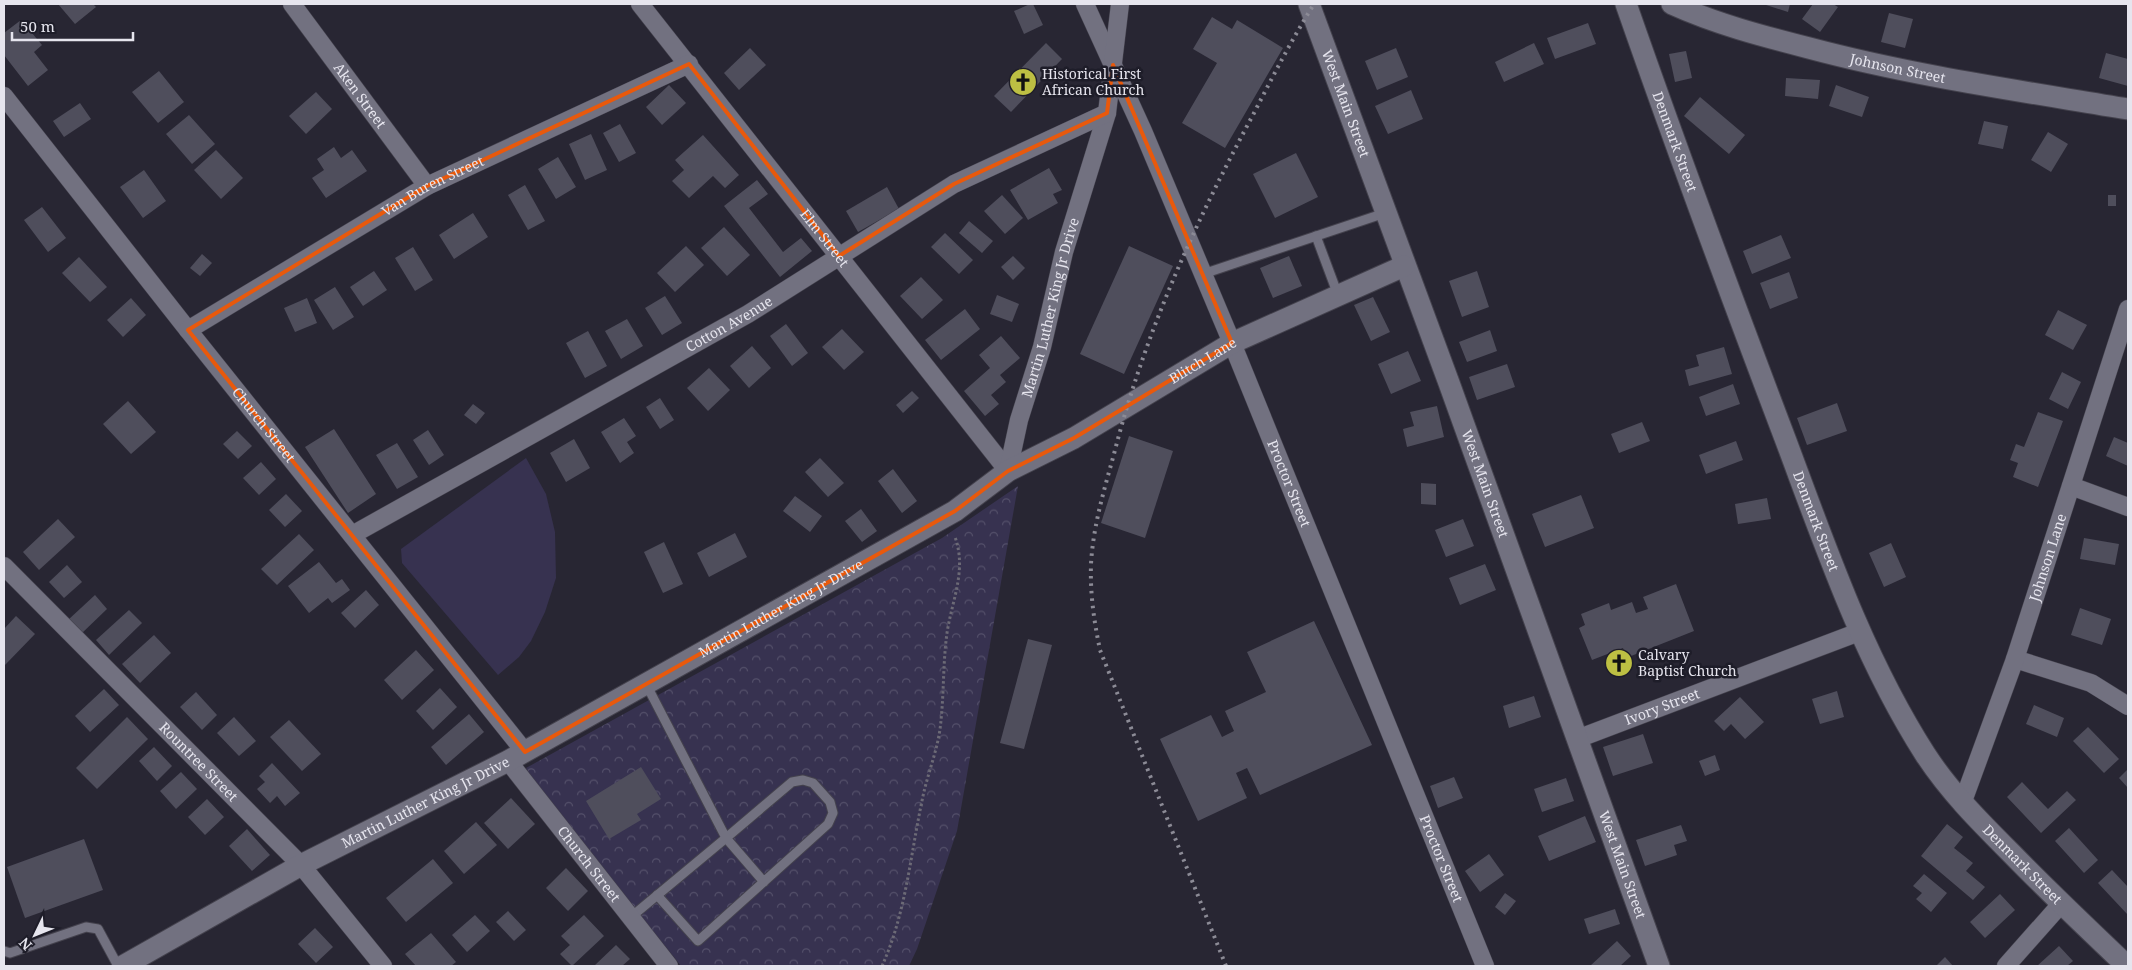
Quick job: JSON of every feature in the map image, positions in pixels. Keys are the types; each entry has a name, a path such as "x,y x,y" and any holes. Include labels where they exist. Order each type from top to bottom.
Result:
{"street":[{"name":"Aken Street","path":"292,4 427,186"},
{"name":"Elm Street","path":"640,4 1008,471"},
{"name":"Proctor Street","path":"1085,4 1232,343 1485,966"},
{"name":"Martin Luther King Jr Drive","path":"123,966 302,865 517,756 646,684 955,511 1008,471 1019,420 1042,347 1064,252 1107,113 1120,4"},
{"name":"West Main Street","path":"1309,4 1404,266 1449,383 1659,966"},
{"name":"Denmark Street","path":"1626,4 1690,185 1858,632 1926,755 1962,804 2061,904 2127,966"},
{"name":"Johnson Street","path":"1672,4 1698,16 1766,37 1891,68 2128,109"},
{"name":"Van Buren Street","path":"188,330 427,186 689,64"},
{"name":"Church Street","path":"4,96 352,536 517,756 631,918 670,966"},
{"name":"Cotton Avenue","path":"352,536 748,314 954,184 1107,113"},
{"name":"Blitch Lane","path":"1008,471 1074,438 1232,343 1404,266"},
{"name":"Johnson Lane","path":"1962,804 2015,659 2071,486 2120,360 2128,309"},
{"path":"2071,486 2128,507"},
{"name":"Rountree Street","path":"4,566 302,865 383,966"},
{"name":"Ivory Street","path":"1577,739 1858,632"},
{"path":"2015,659 2092,683 2128,706"},
{"path":"2006,966 2061,904"}],"lane":[{"path":"1203,274 1385,213"},
{"path":"1316,236 1338,296"},
{"path":"646,684 726,838 764,882"},
{"path":"631,918 657,895 792,782 803,780 813,783 830,802 833,813 828,824 698,941 657,895"},
{"path":"4,951 10,953 86,928 98,929 118,966"}],"path":[{"path":"882,966 894,937 904,901 921,803 935,754 941,722 947,634 959,578 961,559 955,537"}],"highlighted area":[{"path":"689,64 839,256 954,184 1107,113 1113,65 1232,343 1074,438 1008,471 955,511 525,752 188,330 427,186"}],"green space":[{"path":"526,458 546,494 555,532 556,578 545,612 531,641 519,657 498,675 402,563 401,549"},
{"path":"1018,486 957,831 917,949 909,966 681,966 536,785 526,768 942,538"}],"building":[{"path":"58,4 93,4 96,7 75,24"},
{"path":"1033,4 1043,25 1024,34 1014,11"},
{"path":"1763,4 1790,4 1788,12"},
{"path":"1813,4 1833,4 1838,7 1820,32 1802,19"},
{"path":"1889,13 1913,19 1905,48 1881,42"},
{"path":"1212,17 1232,29 1237,20 1283,48 1225,148 1182,123 1217,63 1193,49"},
{"path":"21,20 42,45 34,52 48,70 28,86 4,55 4,33"},
{"path":"1588,23 1596,44 1555,59 1547,38"},
{"path":"1046,43 1062,59 1011,112 994,96"},
{"path":"1534,43 1544,64 1504,82 1495,62"},
{"path":"750,48 766,65 739,90 724,73"},
{"path":"1396,48 1408,77 1377,90 1365,61"},
{"path":"1686,51 1692,78 1675,82 1669,54"},
{"path":"2106,53 2128,59 2128,86 2099,78"},
{"path":"159,71 184,102 158,123 132,92"},
{"path":"1786,78 1820,80 1818,99 1785,96"},
{"path":"669,85 686,103 662,125 646,107"},
{"path":"1836,85 1869,97 1862,117 1829,106"},
{"path":"1411,90 1423,119 1388,134 1375,106"},
{"path":"316,92 332,109 306,134 289,116"},
{"path":"1700,97 1745,135 1729,154 1684,116"},
{"path":"80,103 91,119 64,137 53,121"},
{"path":"189,115 215,144 192,164 166,134"},
{"path":"1984,121 2008,126 2003,149 1978,144"},
{"path":"620,124 636,153 619,162 603,133"},
{"path":"2048,132 2068,144 2051,172 2031,160"},
{"path":"591,134 607,170 585,180 569,144"},
{"path":"703,135 739,175 725,188 713,176 689,198 672,181 684,170 675,160"},
{"path":"334,147 341,158 352,150 367,171 326,198 312,178 324,170 317,159"},
{"path":"216,150 243,178 221,199 194,170"},
{"path":"1296,153 1318,197 1275,218 1253,174"},
{"path":"558,157 576,187 556,199 538,169"},
{"path":"1049,168 1062,190 1053,194 1058,203 1028,220 1010,190"},
{"path":"144,170 166,201 143,218 120,187"},
{"path":"757,180 768,194 749,208 783,252 801,238 812,251 780,277 724,206"},
{"path":"525,185 545,221 528,230 508,195"},
{"path":"887,187 899,209 858,232 846,211"},
{"path":"1002,195 1023,218 1005,234 984,211"},
{"path":"2108,195 2116,195 2116,206 2108,206"},
{"path":"42,207 66,238 48,252 24,220"},
{"path":"473,213 488,237 454,259 439,235"},
{"path":"969,221 993,241 982,253 959,233"},
{"path":"724,227 750,255 727,276 701,248"},
{"path":"945,233 973,260 959,274 931,247"},
{"path":"1781,235 1791,258 1752,274 1743,251"},
{"path":"686,246 704,265 675,292 657,273"},
{"path":"1129,246 1173,266 1124,374 1080,354"},
{"path":"413,247 433,280 415,291 395,258"},
{"path":"202,254 212,263 200,276 190,268"},
{"path":"1013,256 1025,268 1013,280 1001,267"},
{"path":"1289,256 1302,286 1273,298 1260,268"},
{"path":"79,257 107,287 90,302 62,273"},
{"path":"374,271 387,290 363,306 350,287"},
{"path":"1477,271 1489,307 1462,317 1449,281"},
{"path":"1789,272 1798,298 1770,309 1760,283"},
{"path":"921,277 943,300 922,319 900,296"},
{"path":"335,287 354,317 333,330 314,300"},
{"path":"997,295 1019,304 1012,322 990,314"},
{"path":"665,296 682,323 662,335 645,308"},
{"path":"1373,297 1390,332 1371,341 1354,305"},
{"path":"131,298 146,315 123,337 107,320"},
{"path":"307,298 317,323 295,332 284,308"},
{"path":"965,309 980,329 941,360 925,340"},
{"path":"2058,310 2087,325 2073,350 2045,335"},
{"path":"627,319 643,346 621,359 605,331"},
{"path":"786,324 808,353 792,366 770,336"},
{"path":"842,329 864,352 844,370 822,347"},
{"path":"1490,330 1497,351 1467,362 1459,342"},
{"path":"588,331 607,366 585,378 566,343"},
{"path":"1001,336 1020,358 1000,375 1006,382 991,395 999,404 985,416 964,391 990,368 979,355"},
{"path":"752,346 771,368 749,388 730,366"},
{"path":"1724,347 1732,374 1689,386 1685,370 1699,366 1696,355"},
{"path":"1408,351 1421,381 1391,394 1378,364"},
{"path":"1507,364 1515,387 1477,400 1469,377"},
{"path":"709,368 730,390 708,411 687,388"},
{"path":"2062,372 2081,382 2068,409 2049,399"},
{"path":"1733,384 1740,404 1706,416 1699,397"},
{"path":"912,391 919,398 903,413 896,405"},
{"path":"660,398 674,420 660,429 646,407"},
{"path":"128,401 156,432 131,454 103,424"},
{"path":"1837,403 1847,431 1807,445 1797,418"},
{"path":"473,404 485,413 476,424 464,415"},
{"path":"1437,406 1444,437 1407,447 1403,429 1414,426 1410,412"},
{"path":"2038,412 2063,421 2038,487 2013,477 2018,463 2010,460 2016,444 2024,447"},
{"path":"624,418 636,436 627,442 634,453 620,463 601,432"},
{"path":"1642,422 1650,441 1619,453 1611,434"},
{"path":"334,429 376,494 348,513 305,447"},
{"path":"428,430 444,455 429,465 413,440"},
{"path":"237,431 252,446 238,459 223,444"},
{"path":"1129,436 1173,451 1145,538 1101,523"},
{"path":"2114,437 2128,443 2128,466 2106,456"},
{"path":"574,439 590,468 566,482 550,453"},
{"path":"1736,441 1743,460 1706,474 1699,455"},
{"path":"397,443 418,477 397,489 376,455"},
{"path":"820,458 844,483 828,497 805,472"},
{"path":"261,462 276,479 259,495 243,478"},
{"path":"893,469 917,501 902,513 878,481"},
{"path":"1421,483 1436,484 1436,505 1421,504"},
{"path":"286,494 302,511 285,527 269,510"},
{"path":"1581,495 1594,528 1545,547 1532,514"},
{"path":"795,496 822,516 810,532 783,511"},
{"path":"1767,498 1771,519 1738,524 1735,504"},
{"path":"861,509 877,531 862,542 845,521"},
{"path":"58,519 75,537 39,570 23,552"},
{"path":"1463,519 1474,546 1446,557 1435,530"},
{"path":"735,533 747,557 709,577 697,553"},
{"path":"299,534 314,550 277,585 261,569"},
{"path":"2084,538 2119,544 2115,565 2080,559"},
{"path":"664,542 683,584 663,593 644,552"},
{"path":"1891,543 1906,577 1884,587 1869,553"},
{"path":"319,562 336,583 342,579 350,590 332,603 328,598 309,613 288,586"},
{"path":"1485,564 1496,590 1460,605 1449,578"},
{"path":"67,565 82,582 64,598 49,582"},
{"path":"1676,584 1694,631 1626,658 1623,648 1592,660 1579,628 1585,625 1581,614 1609,603 1611,610 1632,602 1636,613 1648,609 1643,597"},
{"path":"366,590 379,605 355,628 341,613"},
{"path":"95,595 107,609 81,634 68,620"},
{"path":"2080,608 2111,619 2102,645 2071,635"},
{"path":"129,610 142,623 109,655 96,640"},
{"path":"16,616 35,634 4,666 4,629"},
{"path":"1314,621 1372,745 1260,795 1247,768 1236,773 1247,798 1198,821 1160,739 1211,715 1222,737 1234,731 1225,711 1266,692 1247,652"},
{"path":"154,635 171,653 140,683 122,664"},
{"path":"1028,639 1052,645 1024,749 1000,743"},
{"path":"416,650 434,670 402,700 384,680"},
{"path":"440,688 457,707 433,730 416,711"},
{"path":"104,689 119,705 90,732 75,716"},
{"path":"1837,691 1844,717 1820,724 1812,699"},
{"path":"196,692 217,715 202,730 180,707"},
{"path":"1534,696 1541,717 1509,728 1503,706"},
{"path":"1740,697 1764,722 1745,739 1731,724 1724,731 1714,721"},
{"path":"2034,705 2064,718 2057,737 2026,724"},
{"path":"469,714 484,732 446,765 431,747"},
{"path":"127,717 148,739 97,789 76,768"},
{"path":"234,717 256,741 239,756 217,733"},
{"path":"289,720 321,754 302,771 270,737"},
{"path":"2088,727 2119,759 2104,773 2073,741"},
{"path":"1643,734 1653,763 1613,776 1603,747"},
{"path":"154,747 172,766 157,781 139,761"},
{"path":"1715,755 1720,770 1705,776 1699,761"},
{"path":"272,763 300,793 285,806 277,796 270,803 257,789 265,782 259,776"},
{"path":"641,767 661,799 637,814 641,820 609,839 586,801"},
{"path":"2128,769 2128,788 2119,778"},
{"path":"181,772 197,789 176,809 160,791"},
{"path":"1454,777 1463,798 1438,808 1430,786"},
{"path":"1566,778 1574,801 1542,812 1534,789"},
{"path":"2022,782 2048,809 2067,791 2076,800 2041,833 2007,797"},
{"path":"511,798 535,824 508,849 484,823"},
{"path":"207,799 224,817 205,835 188,817"},
{"path":"1585,816 1596,842 1549,861 1538,836"},
{"path":"476,822 497,845 464,874 444,851"},
{"path":"1947,824 1963,837 1954,848 1973,863 1966,871 1985,887 1973,900 1921,856"},
{"path":"1681,825 1687,841 1674,845 1677,855 1645,866 1636,840"},
{"path":"2069,828 2098,860 2084,873 2055,841"},
{"path":"247,829 270,855 252,871 229,846"},
{"path":"84,839 103,890 25,918 7,867"},
{"path":"1489,854 1504,875 1480,892 1465,871"},
{"path":"433,859 453,883 406,922 386,898"},
{"path":"566,868 588,891 568,911 546,888"},
{"path":"2112,870 2128,887 2128,915 2098,883"},
{"path":"1924,874 1947,893 1931,912 1916,899 1922,893 1913,886"},
{"path":"1505,893 1516,901 1505,915 1495,907"},
{"path":"2000,894 2015,910 1985,938 1970,922"},
{"path":"1615,909 1620,924 1589,934 1584,919"},
{"path":"508,911 526,930 514,941 496,922"},
{"path":"475,915 490,931 467,952 452,935"},
{"path":"584,915 604,936 572,966 560,954 570,945 561,936"},
{"path":"315,928 333,947 316,963 298,944"},
{"path":"431,933 456,962 451,966 416,966 405,954"},
{"path":"1617,941 1631,956 1620,966 1590,966"},
{"path":"616,945 630,959 622,966 594,966"},
{"path":"2059,946 2073,961 2067,966 2037,966"},
{"path":"1945,957 1953,966 1936,966"}],"railway":[{"path":"1226,966 1100,650 1092,597 1092,550 1106,481 1126,409 1156,321 1192,237 1232,154 1314,4"}],"place":[{"name":"Historical First African Church","path":"1023,82"},
{"name":"Calvary Baptist Church","path":"1619,663"}]}
